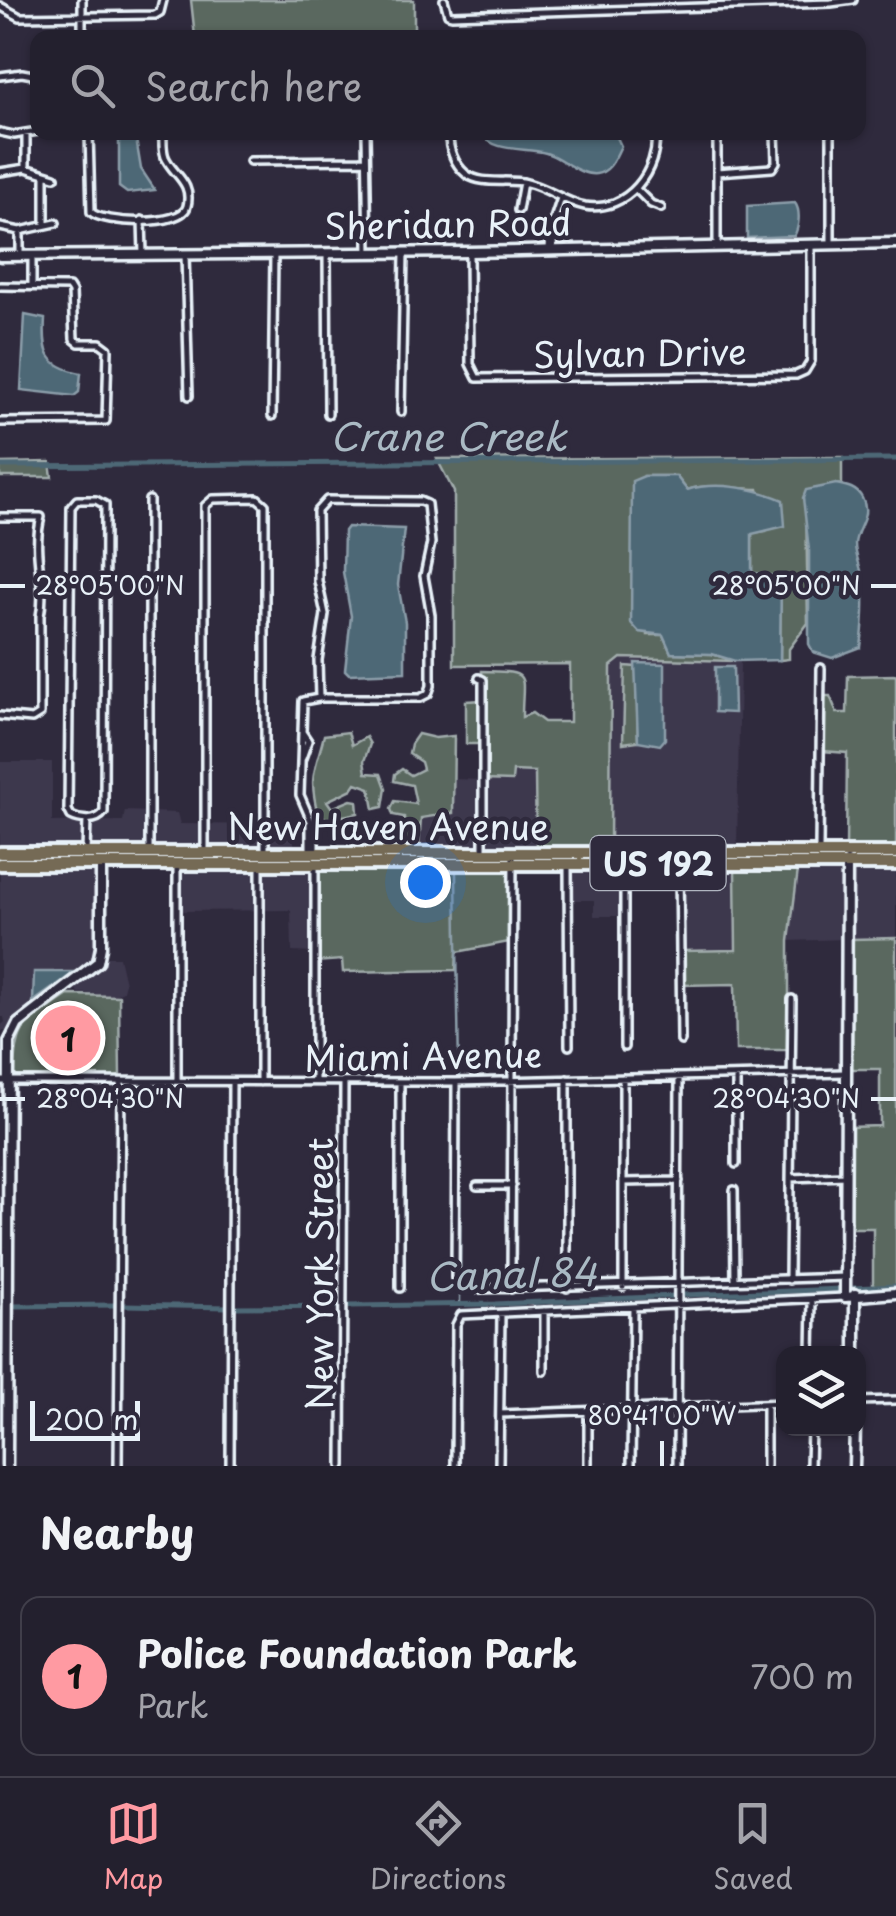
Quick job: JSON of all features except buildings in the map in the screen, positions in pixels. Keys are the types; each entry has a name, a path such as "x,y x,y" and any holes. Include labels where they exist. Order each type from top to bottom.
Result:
{"main road":[{"name":"New Haven Avenue","path":"2,859 86,852 198,852 300,863 331,852 513,857 642,852 819,853 847,859"},
{"path":"70,864 82,860 86,852"},
{"path":"101,864 114,852"},
{"path":"136,864 149,852"},
{"path":"176,863 198,852"},
{"name":"New Haven Avenue","path":"2,859 136,864 313,856 410,862 440,852 483,852 568,863 895,861"},
{"path":"568,863 583,852"},
{"path":"624,863 642,852"},
{"path":"678,863 685,856 706,853"},
{"path":"698,864 732,859 738,853"}],"street":[{"path":"82,0 85,30"},
{"path":"0,6 20,16 155,15 163,0"},
{"path":"444,0 448,14 452,15 853,0"},
{"path":"0,76 30,74"},
{"path":"0,132 30,133"},
{"path":"26,134 26,168"},
{"path":"89,140 91,212 104,220 174,219 184,214 188,206 187,186 165,156 164,140"},
{"path":"366,140 368,254"},
{"path":"449,140 449,148 463,172 481,180 523,182 589,207 610,204 636,188 654,160 655,140"},
{"path":"717,140 717,246"},
{"path":"718,172 772,168 776,162 776,140"},
{"path":"831,140 831,244"},
{"path":"250,161 366,160"},
{"path":"0,172 26,168 54,177"},
{"path":"45,174 45,226"},
{"path":"518,210 523,182"},
{"path":"636,188 651,204 661,208"},
{"path":"551,249 562,199"},
{"path":"142,220 143,254"},
{"path":"0,227 20,232 56,223"},
{"path":"20,232 20,256"},
{"name":"Sheridan Road","path":"0,256 368,254 896,243"},
{"name":"Sylvan Drive","path":"469,252 470,364 477,378 796,375 811,361 811,246"},
{"path":"402,412 404,253"},
{"path":"186,254 189,396"},
{"path":"272,416 274,254"},
{"path":"328,254 328,414"},
{"path":"32,256 32,286"},
{"path":"0,286 69,287 74,339 79,343 106,345 108,417 100,423 0,422"},
{"path":"198,852 205,506 214,498 256,498 265,505 260,1082"},
{"path":"78,500 96,500 106,505 104,812 86,820 76,818 68,810 70,507 78,500"},
{"path":"149,500 149,852"},
{"path":"315,1081 315,830 300,795 303,701 420,698 428,694 430,616 424,576 430,543 427,504 328,500 316,511 318,582 325,614 318,660 319,698"},
{"path":"0,517 41,517 36,568 43,601 40,714 32,719 0,716"},
{"path":"819,853 820,668"},
{"path":"480,678 483,852"},
{"path":"86,820 86,852"},
{"path":"511,1289 513,857"},
{"path":"847,859 846,1277 854,1346"},
{"path":"176,863 177,1082"},
{"path":"568,863 569,1046"},
{"path":"624,863 624,1047"},
{"path":"678,863 681,1041"},
{"path":"6,1466 4,1081 9,1042 12,1031 98,962 101,864"},
{"path":"789,1280 792,999"},
{"name":"Miami Avenue","path":"4,1081 456,1082 846,1074"},
{"path":"736,1076 736,1164"},
{"path":"676,1466 679,1077"},
{"path":"567,1078 567,1288"},
{"path":"623,1078 623,1287"},
{"path":"118,1466 121,1082"},
{"path":"230,1466 232,1082"},
{"name":"New York Street","path":"342,1466 344,1082"},
{"path":"400,1082 400,1288"},
{"path":"455,1278 456,1082"},
{"path":"790,1178 846,1176"},
{"path":"623,1182 679,1181"},
{"path":"476,1186 512,1186"},
{"path":"734,1190 735,1282"},
{"path":"479,1290 846,1277"},
{"path":"455,1466 458,1318 467,1314 896,1293"},
{"path":"811,1346 812,1300"},
{"path":"631,1466 632,1308"},
{"path":"544,1312 544,1371"},
{"path":"499,1466 501,1314"},
{"path":"866,1401 896,1400"},
{"path":"500,1414 776,1403"},
{"path":"766,1404 766,1466"},
{"path":"588,1412 588,1464"},
{"path":"810,1466 811,1436"},
{"path":"854,1436 854,1466"}],"shaded area":[{"path":"191,0 414,0 414,30 194,30"},
{"path":"842,457 842,485 836,484 806,503 808,623 789,649 789,659 780,660 781,577 752,573 752,533 766,531 758,489 714,486 687,490 676,476 644,476 648,635 663,635 671,653 712,654 735,661 621,658 611,666 610,850 536,849 535,772 513,771 512,781 484,780 486,744 466,744 466,701 483,700 482,671 510,672 523,683 522,717 532,713 544,722 570,722 570,664 454,665 454,492 437,459"},
{"path":"50,462 52,477 0,477 0,463"},
{"path":"621,658 740,662 737,850 610,850 611,666","holes":["626,666 636,667 651,745 638,741 629,744"]},
{"path":"625,666 636,667 638,741 623,743"},
{"path":"896,675 896,851 846,851 847,753 823,751 821,696 830,696 837,713 847,713 848,676"},
{"path":"348,732 352,745 366,737 370,744 364,761 366,773 381,774 386,788 383,807 374,809 370,788 356,783 327,801 332,808 357,801 358,813 328,819 318,815 313,791 316,766 324,735"},
{"path":"418,734 435,738 454,736 453,813 421,818 419,845 405,842 404,817 393,815 391,809 395,801 416,804 412,785 394,781 395,774 402,769 411,775 423,769 421,762 409,754"},
{"path":"0,762 52,762 52,822 123,821 125,811 177,813 180,824 294,825 294,849 0,850"},
{"path":"512,771 535,771 536,849 419,849 421,818 453,812 454,779 512,781"},
{"path":"315,869 315,953 292,952 291,910 177,911 177,870"},
{"path":"315,869 509,869 509,942 457,952 456,970 343,972 342,960 315,962"},
{"path":"565,870 735,870 736,950 681,951 681,888 667,884 631,886 626,889 625,916 594,916 594,900 565,900"},
{"path":"735,870 798,870 789,941 789,1050 736,1050 735,984 681,985 681,951 736,950"},
{"path":"798,870 845,871 845,939 789,941"},
{"path":"99,871 96,961 8,1031 0,1031 5,1022 0,1017 0,872"},
{"path":"849,871 896,871 896,938 848,939"},
{"path":"896,938 896,1290 873,1291 873,1228 850,1228 849,1127 880,1126 880,1069 850,1069 851,939"},
{"path":"102,957 119,957 123,991 115,995 78,993 74,985 93,971"},
{"path":"68,995 119,996 120,1078 15,1079 17,1046 25,1027"}],"water":[{"path":"119,140 136,140 141,169 155,190 127,193 119,187"},
{"path":"488,140 618,140 621,146 605,170 590,174 546,153"},
{"path":"795,203 799,220 794,236 747,238 747,206"},
{"path":"25,315 45,319 46,349 54,362 81,373 79,392 74,396 21,390"},
{"path":"644,476 676,476 687,490 735,487 783,500 785,526 752,534 752,573 781,577 780,660 735,661 712,654 671,653 663,635 639,632 631,623 632,481"},
{"path":"836,484 854,490 865,505 855,544 864,611 861,647 832,658 813,652 809,644 809,550 803,498 806,490"},
{"path":"347,527 404,529 398,585 405,622 405,672 349,674 345,670 351,616 343,572"},
{"path":"635,663 665,664 665,739 660,745 638,741"},
{"path":"715,667 733,667 734,713 715,712"},
{"path":"34,972 75,972 33,1002"}],"waterway":[{"name":"Crane Creek","path":"0,466 896,459"},
{"path":"456,873 459,1076"},
{"path":"460,1304 461,1086"},
{"name":"Canal 84","path":"853,1288 896,1286"},
{"name":"Canal 84","path":"684,1295 842,1289"},
{"name":"Canal 84","path":"348,1306 675,1296"},
{"name":"Canal 84","path":"12,1306 118,1305"},
{"name":"Canal 84","path":"124,1305 229,1307"},
{"name":"Canal 84","path":"236,1307 342,1306"}],"place":[{"name":"Police Foundation Park","path":"68,1038"}]}
